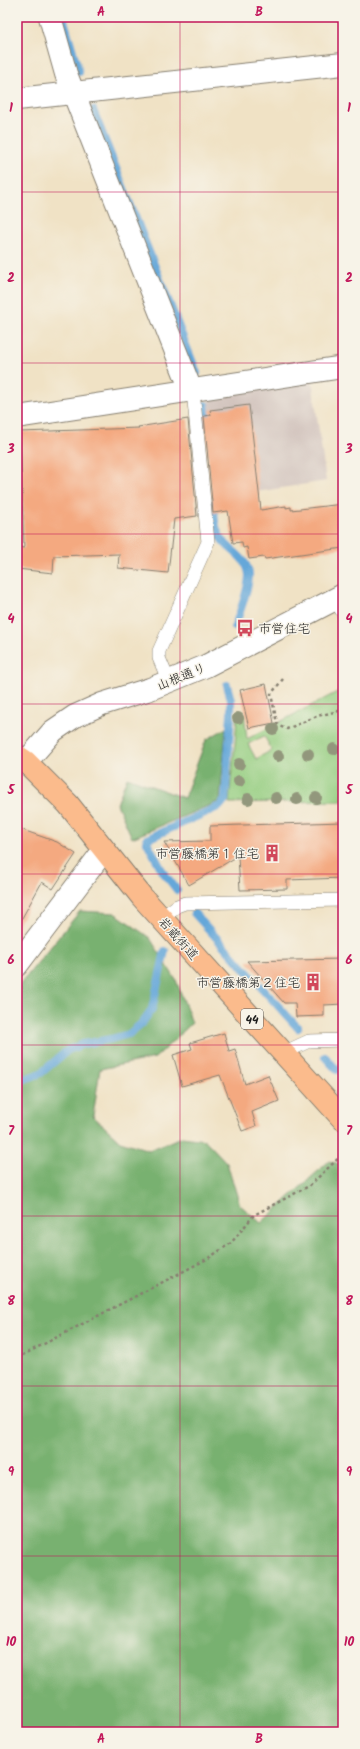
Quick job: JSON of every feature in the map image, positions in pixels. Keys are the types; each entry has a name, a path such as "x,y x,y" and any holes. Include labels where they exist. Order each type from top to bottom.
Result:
{"main road":[{"name":"岩蔵街道","path":"21,759 68,804 161,918 343,1119"}],"street":[{"path":"50,17 66,74 191,390"},
{"path":"17,99 343,64"},
{"path":"17,417 343,367"},
{"name":"山根通り","path":"21,759 53,731 75,716 102,704 169,682 340,602"},
{"path":"17,965 104,850"}],"lane":[{"path":"169,682 159,658 159,651 208,542 196,416 191,390"},
{"path":"161,918 177,906 185,903 343,900"},
{"path":"283,1053 309,1041 343,1040"}],"path":[{"path":"283,679 271,694 277,723 282,727 288,728 317,716 343,710"},
{"path":"17,1358 207,1259 231,1243 254,1215 309,1186 343,1154"}],"shaded area":[{"path":"312,380 326,481 217,498 208,396"}],"green space":[{"path":"343,689 343,801 229,803 237,715 244,714 247,739","holes":["264,736 272,750 256,759 248,744"]},
{"path":"226,728 220,801 132,838 117,804 127,777 184,798 206,740"},
{"path":"80,911 115,913 150,938 176,980 192,1023 155,1058 100,1069 93,1116 120,1141 149,1150 182,1137 205,1140 227,1163 240,1205 261,1223 329,1161 343,1165 343,1732 17,1732 17,988"}],"building":[{"path":"249,405 261,510 286,506 286,508 291,507 291,510 343,504 343,548 265,559 264,557 249,559 247,547 243,548 242,542 233,543 228,511 213,513 204,416 211,415 210,410"},
{"path":"188,419 197,516 174,519 168,573 118,568 119,554 54,556 53,573 17,569 17,547 24,548 20,432 139,428 138,427"},
{"path":"266,684 274,723 249,728 240,690"},
{"name":"市営藤橋第１住宅","path":"343,822 343,878 287,880 287,889 240,890 238,856 189,885 164,842 210,841 210,826"},
{"path":"17,828 57,842 76,854 53,889 42,882 17,927"},
{"name":"市営藤橋第２住宅","path":"343,959 343,1004 324,1005 324,1016 296,1017 295,1003 284,1003 247,961"},
{"path":"224,1033 229,1051 235,1049 245,1084 268,1075 279,1101 252,1112 256,1126 242,1131 220,1075 182,1086 173,1055 192,1049 190,1043"}],"waterway":[{"path":"63,17 79,72"},
{"path":"93,110 197,373"},
{"path":"205,405 207,425"},
{"path":"214,502 214,518 220,537 243,560 248,569 249,581 235,626"},
{"path":"177,890 163,872 147,842 147,839 220,806 225,800 231,714 231,700 227,685"},
{"path":"194,913 298,1028"},
{"path":"17,1082 41,1073 68,1050 83,1044 129,1034 142,1023 152,1009 165,951"},
{"path":"325,1057 337,1070 343,1069"}],"place":[{"name":"市営住宅","path":"245,628"},
{"name":"市営藤橋第１住宅","path":"272,853"},
{"name":"市営藤橋第２住宅","path":"313,982"}]}
